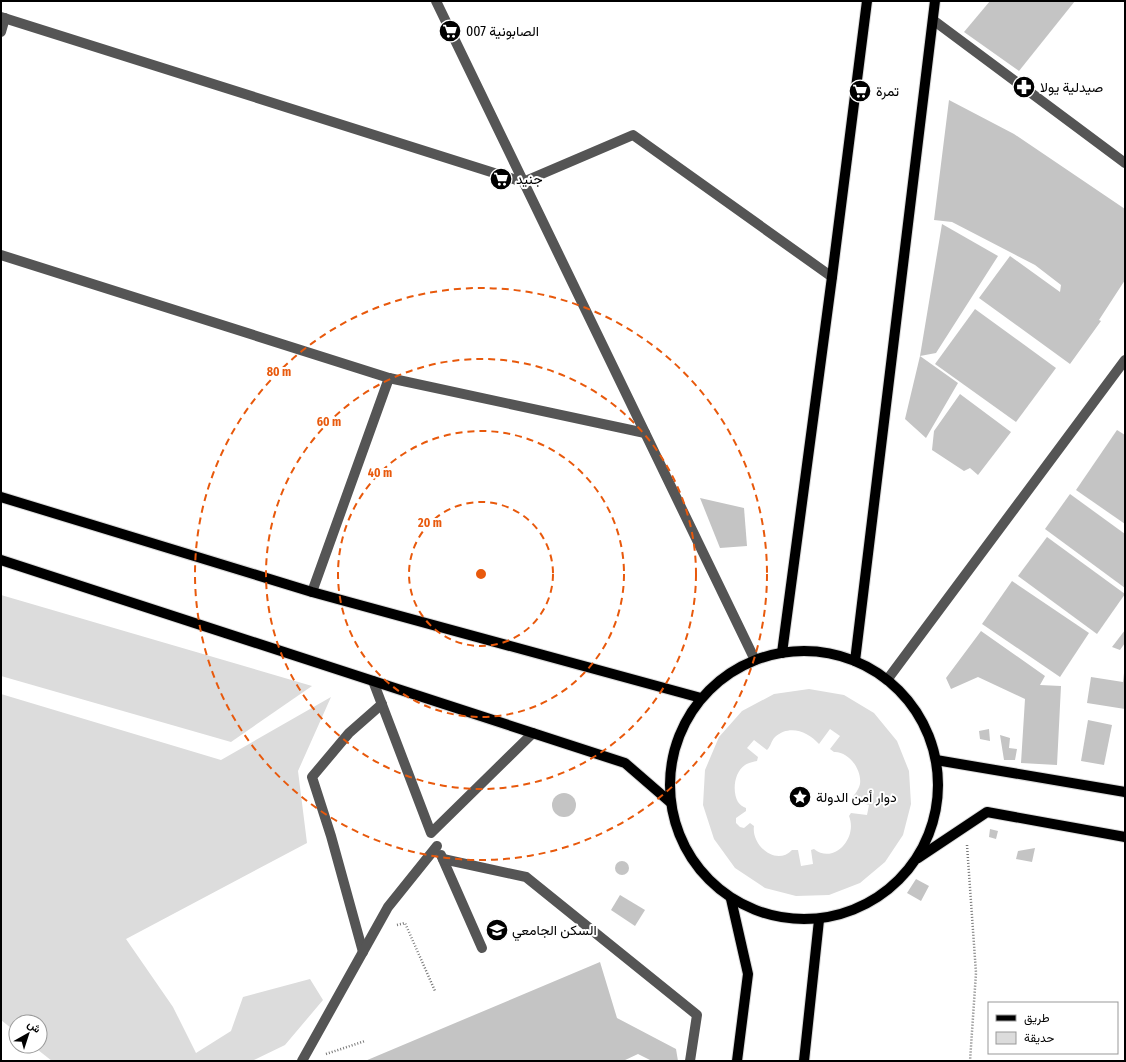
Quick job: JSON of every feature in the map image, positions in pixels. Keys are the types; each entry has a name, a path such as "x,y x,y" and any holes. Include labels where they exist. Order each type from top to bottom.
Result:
{"main road":[{"path":"782,652 868,1"},
{"path":"855,661 935,1"},
{"path":"1,496 312,592 701,698"},
{"path":"1,560 625,763 670,802"},
{"path":"918,858 932,828 938,794 936,760 926,729 909,702 887,680 855,661 819,652 782,652 755,660 726,675 701,698 681,729 670,765 670,802 680,840 701,873 731,899 773,917 819,920 858,910 892,888 918,858 987,812 1125,837"},
{"path":"936,760 1125,792"},
{"path":"731,899 748,974 737,1061"},
{"path":"804,1061 819,920"}],"street":[{"path":"436,1 755,660"},
{"path":"1,32 3,18 523,182 633,134 832,277"},
{"path":"933,20 1125,163"},
{"path":"1,255 389,378 645,433"},
{"path":"887,680 1125,360"},
{"path":"312,592 389,378"},
{"path":"373,681 431,833 482,948"},
{"path":"363,952 331,836 312,777 349,733 382,704"},
{"path":"431,833 533,733"},
{"path":"302,1061 388,907 437,846"},
{"path":"442,859 526,877 697,1015 690,1061"}],"path":[{"path":"966,826 976,973 970,1061"},
{"path":"392,927 405,923 435,991"},
{"path":"327,1048 324,1054 365,1041"}],"green space":[{"path":"1,595 312,686 231,742 1,676"},
{"path":"809,689 844,695 874,713 897,741 909,771 911,804 903,835 885,862 860,883 829,895 796,896 765,888 735,868 714,839 703,805 705,770 719,737 742,711 774,694","holes":["830,729 840,736 830,749 834,752 844,754 856,767 859,773 860,784 858,790 852,798 855,801 869,805 867,815 851,813 849,816 851,824 850,833 842,847 829,854 822,853 814,849 811,850 813,864 801,866 798,850 792,850 786,855 779,856 766,852 756,840 754,826 750,823 744,828 740,827 736,823 736,818 746,811 746,808 740,804 736,798 736,777 741,768 746,764 757,761 758,757 747,748 754,740 767,750 775,737 781,733 793,730 810,736 819,744"]},
{"path":"1,694 221,760 331,697 298,771 307,843 126,939 173,1007 196,1053 231,1031 243,997 310,979 323,1000 285,1045 252,1061 52,1061 43,1054 48,1054 48,1014 8,1014 8,1026 1,1020"}],"building":[{"path":"990,1 1075,1 1019,71 964,32"},
{"path":"949,100 1014,134 1125,209 1125,280 1099,320 1101,321 1070,364 979,298 1010,256 1060,292 1061,285 1035,265 952,222 934,220"},
{"path":"942,224 998,256 936,353 920,356"},
{"path":"975,309 1056,368 1016,422 935,364"},
{"path":"920,356 958,383 926,438 905,419"},
{"path":"960,394 1011,432 978,475 970,468 964,471 932,450 934,431"},
{"path":"1117,430 1125,435 1125,524 1076,490"},
{"path":"1070,494 1125,534 1125,588 1045,529"},
{"path":"700,498 744,508 747,546 720,548"},
{"path":"1047,537 1125,594 1097,634 1018,576"},
{"path":"1012,581 1089,633 1060,677 982,624"},
{"path":"1125,630 1125,643 1120,650 1112,647"},
{"path":"981,631 1045,676 1040,685 1061,686 1057,765 1021,763 1025,699 978,677 951,689 946,678"},
{"path":"1124,673 1125,709 1087,703 1091,677 1123,682"},
{"path":"1088,720 1112,725 1104,765 1081,761"},
{"path":"989,729 990,741 980,739 979,731"},
{"path":"1000,735 1010,738 1009,748 1017,749 1015,760 1004,760"},
{"path":"564,793 573,796 576,805 573,814 564,817 555,814 552,805 555,796"},
{"path":"990,829 998,831 996,839 989,837"},
{"path":"1035,848 1032,862 1016,859 1018,851"},
{"path":"619,861 625,861 629,865 629,871 625,875 619,875 615,871 615,865"},
{"path":"916,879 929,886 921,901 907,893"},
{"path":"620,895 645,910 635,926 611,910"},
{"path":"600,962 617,1018 676,1049 678,1061 652,1061 638,1054 623,1061 365,1061"}],"place":[{"name":"الصابونية 007","path":"450,31"},
{"name":"صيدلية يولا","path":"1024,87"},
{"name":"تمرة","path":"860,91"},
{"name":"جنيد","path":"501,179"},
{"name":"دوار أمن الدولة","path":"800,797"},
{"name":"السكن الجامعي","path":"497,930"}]}
